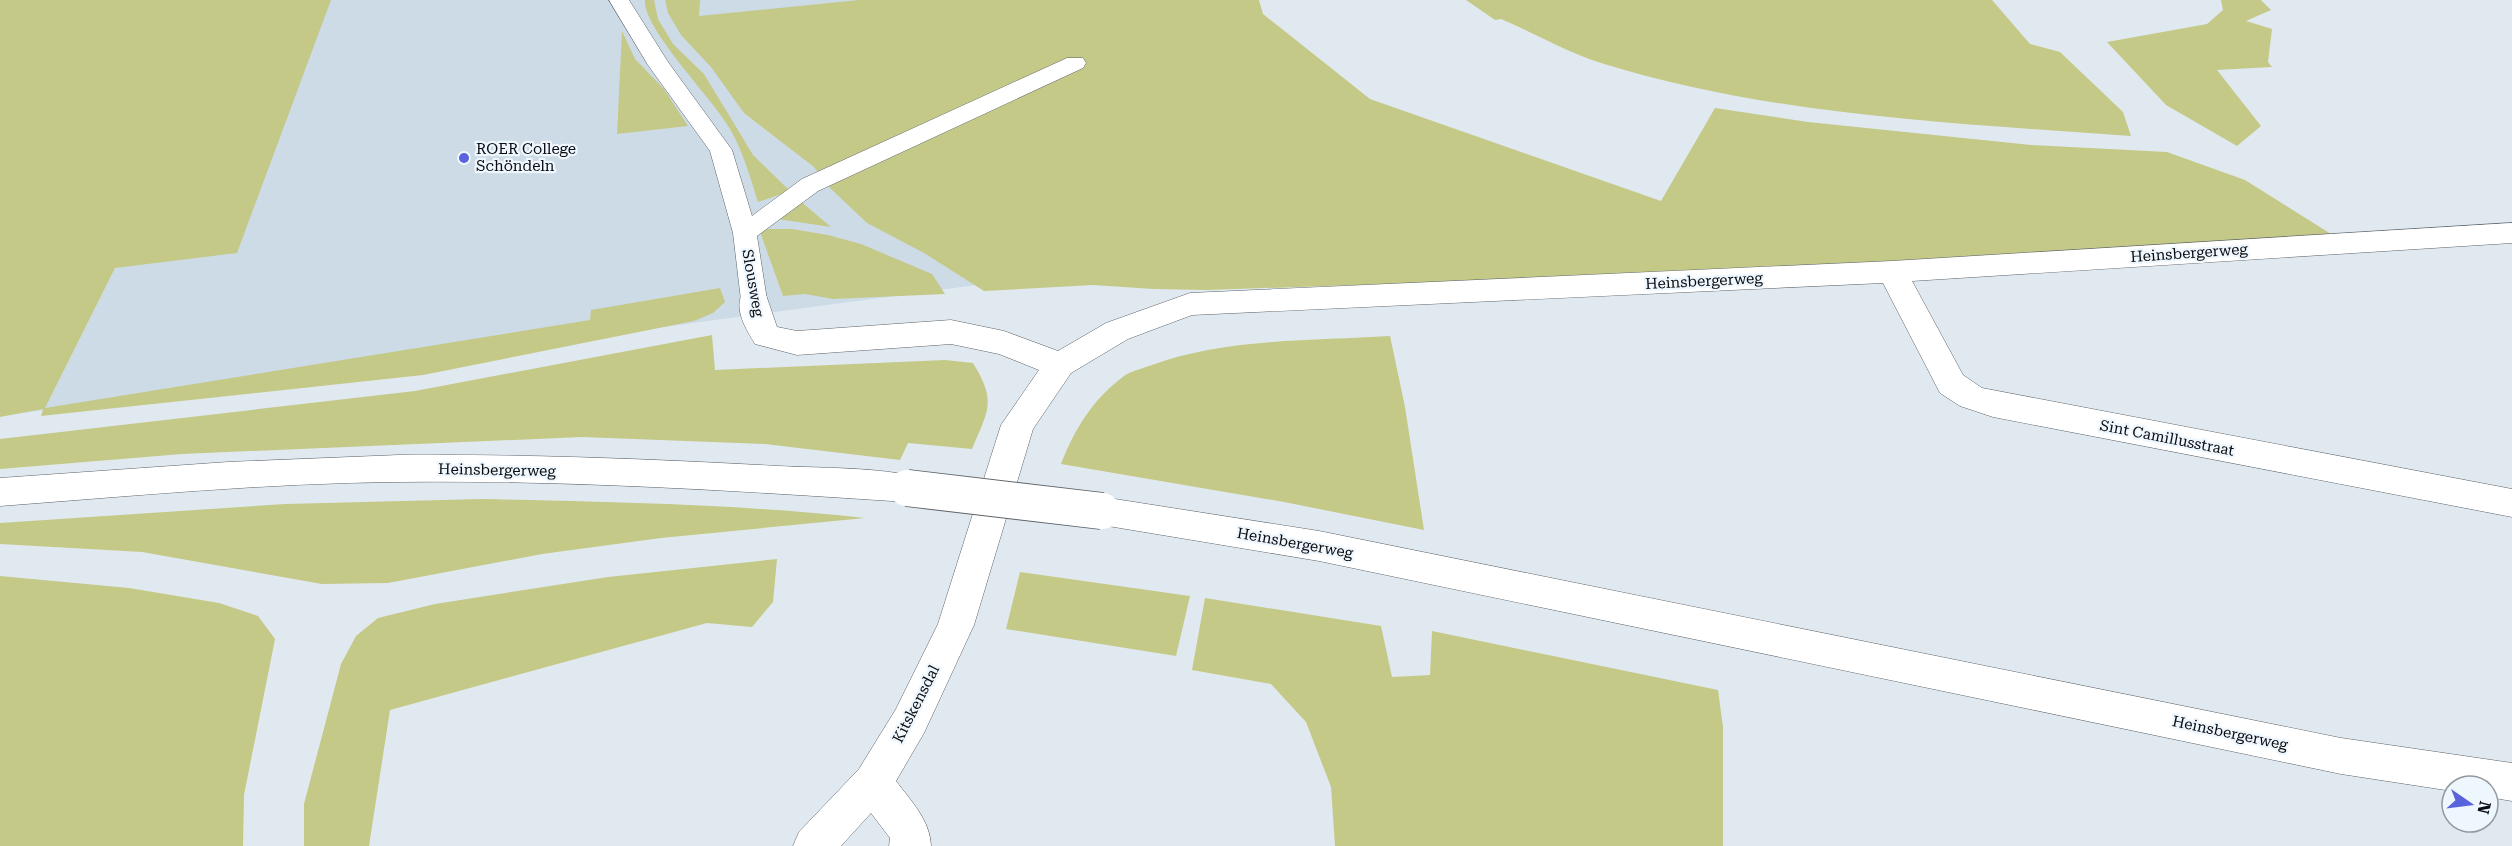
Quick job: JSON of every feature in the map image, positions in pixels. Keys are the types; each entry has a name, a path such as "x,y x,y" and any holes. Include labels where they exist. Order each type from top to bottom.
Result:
{"street":[{"name":"Heinsbergerweg","path":"956,625 1018,425 1060,365 1117,331 1190,304 1892,272 2512,233"},
{"name":"Sint Camillusstraat","path":"1892,272 1951,384 1971,397 1993,404 2512,503"},
{"name":"Slousweg","path":"754,300 757,318 766,336 797,343 951,332 1004,344 1060,365"},
{"name":"Heinsbergerweg","path":"0,492 247,475 454,468 715,475 907,488 1102,511 1342,551 2341,756 2512,782"},
{"name":"Kitskensdal","path":"814,846 873,782 910,721 956,625"},
{"path":"873,782 910,832 910,846"}],"lane":[{"name":"Slousweg","path":"619,0 659,65 721,150 745,233 754,300"},
{"path":"745,233 810,185 1075,63"}],"shaded area":[{"path":"269,0 1189,0 1208,254 0,416"}],"green space":[{"path":"0,0 331,0 237,253 115,268 45,408 590,320 591,310 720,288 725,302 713,313 694,321 423,375 41,416 43,409 0,417"},
{"path":"645,0 654,0 658,19 673,44 704,74 753,155 790,191 758,202 735,137 722,116 666,45 647,12"},
{"path":"665,0 700,0 699,16 859,0 1259,0 1263,14 1370,99 1661,201 1715,108 1808,122 2031,145 2167,152 2245,180 2331,234 2265,241 1833,269 1207,290 1093,285 984,291 924,253 867,223 830,188 814,167 744,113 711,67 681,35 668,13"},
{"path":"1466,0 1992,0 2030,44 2060,52 2123,112 2131,136 1863,115 1731,95 1666,81 1588,59 1501,19 1495,20"},
{"path":"2221,0 2261,0 2271,10 2246,21 2272,29 2268,62 2272,67 2217,70 2261,126 2237,146 2166,105 2107,42 2207,24 2223,10"},
{"path":"622,31 635,59 664,89 688,126 617,134"},
{"path":"799,200 831,227 771,218"},
{"path":"759,229 792,229 861,244 932,274 945,294 833,299 805,294 783,296"},
{"path":"712,335 715,370 945,360 973,363 985,387 986,415 972,449 908,443 900,460 765,444 582,437 182,454 0,469 0,439 415,391"},
{"path":"1390,336 1405,407 1424,530 1284,502 1061,464 1072,438 1094,404 1113,385 1133,371 1207,350 1268,342"},
{"path":"482,499 721,507 865,518 661,538 542,554 388,583 322,584 142,552 0,544 0,523 285,504"},
{"path":"777,559 773,602 752,627 707,623 390,710 369,846 304,846 304,804 341,664 356,636 378,618 435,604 608,577"},
{"path":"1020,572 1190,596 1176,656 1006,629"},
{"path":"0,576 129,588 219,603 258,616 275,639 244,795 243,846 0,846"},
{"path":"1205,598 1381,626 1392,677 1430,675 1432,631 1718,690 1723,727 1723,846 1335,846 1331,787 1306,722 1271,684 1192,670"}],"place":[{"name":"ROER College Schöndeln","path":"464,158"}]}
